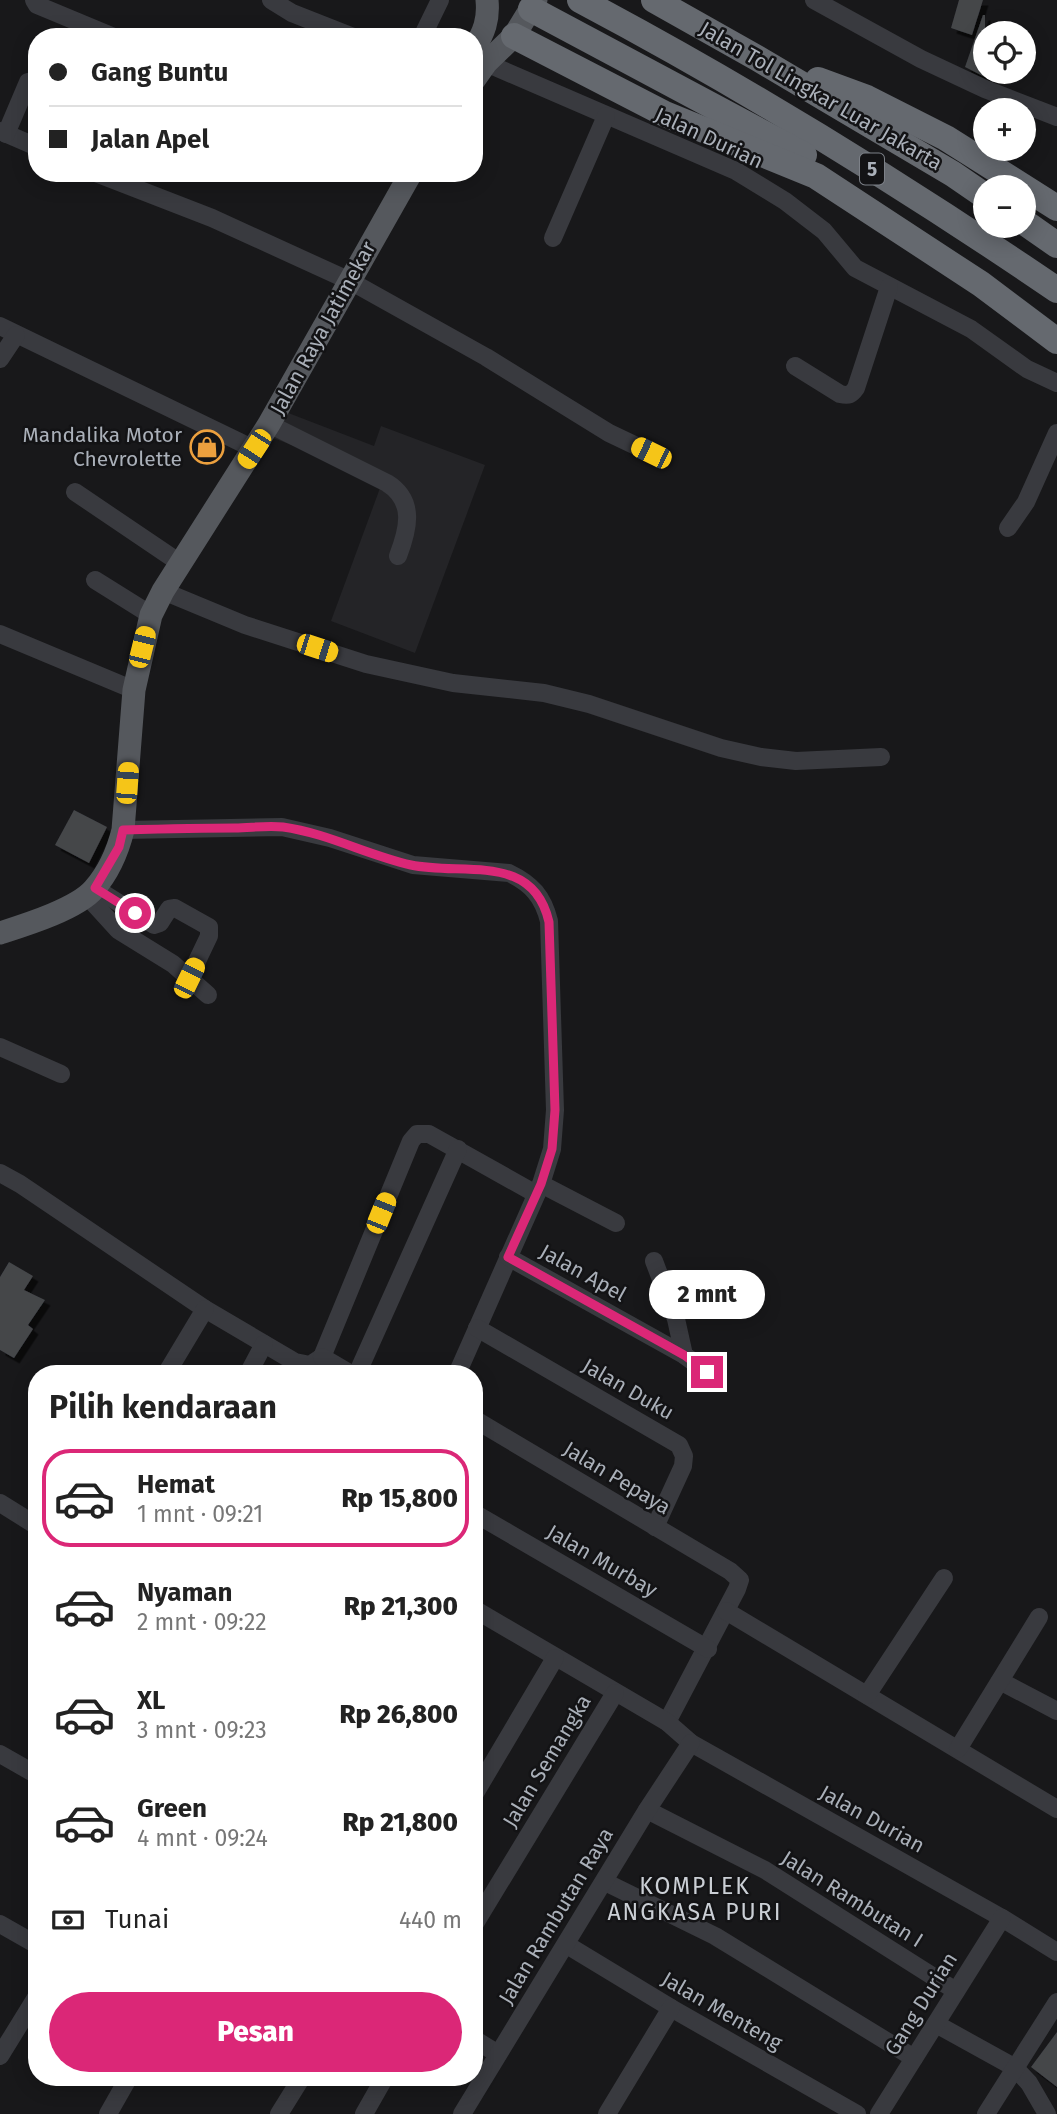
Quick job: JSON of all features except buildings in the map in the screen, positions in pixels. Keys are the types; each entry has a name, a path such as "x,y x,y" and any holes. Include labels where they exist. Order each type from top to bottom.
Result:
{"highway":[{"name":"Jalan Tol Lingkar Luar Jakarta","path":"580,0 682,54 913,194 1057,290"},
{"name":"Jalan Tol Lingkar Luar Jakarta","path":"654,0 708,29 973,188"},
{"path":"534,5 813,160 988,272 1057,323"},
{"path":"514,36 665,114 816,176 981,284 1057,341"},
{"path":"757,58 867,98 946,138 1057,208"},
{"path":"1036,230 1057,245"}],"main road":[{"path":"483,42 488,14 487,0"},
{"path":"495,0 514,36"},
{"path":"483,64 514,36 534,5"},
{"name":"Jalan Raya Jatimekar","path":"91,892 119,847 123,830 134,690 151,615 180,563 269,424 406,182"},
{"path":"0,933 40,920 91,892"}],"street":[{"path":"34,0 37,5 92,28"},
{"path":"271,0 292,13 330,28"},
{"path":"426,28 440,0"},
{"path":"814,0 921,59 985,89 1057,117"},
{"name":"Jalan Durian","path":"483,71 606,116 736,171 785,201 824,231 855,268 971,329 1027,369 1057,383"},
{"path":"28,82 3,132 28,143"},
{"path":"553,238 606,116"},
{"path":"119,182 212,218 349,281 486,357 609,433 651,453"},
{"path":"795,366 840,394 852,394 889,287"},
{"path":"0,326 254,449"},
{"path":"0,359 16,335"},
{"path":"269,424 387,483 399,492 404,499 408,517 405,538 398,556"},
{"path":"1008,528 1026,502 1057,433"},
{"path":"75,492 180,563"},
{"path":"95,580 151,615"},
{"path":"163,591 244,625 366,664 453,683 544,693 589,704 721,748 796,761 881,757"},
{"path":"0,634 134,690"},
{"path":"123,830 282,827 330,838 414,865 509,873 523,879 545,905 549,922 555,1110 552,1149 538,1189 461,1365"},
{"path":"91,892 118,930 173,964 208,995"},
{"path":"91,892 154,925 160,923 172,908 209,927 209,936 189,978"},
{"path":"0,1047 61,1074"},
{"path":"0,1173 205,1309 295,1362 310,1365 322,1357 416,1134 429,1134 538,1189 616,1223"},
{"path":"361,1365 458,1149"},
{"name":"Jalan Apel","path":"508,1257 684,1355 707,1372"},
{"path":"653,1261 676,1319 684,1355"},
{"path":"171,1365 205,1309"},
{"name":"Jalan Duku","path":"477,1328 679,1445 684,1456 683,1466 655,1527"},
{"path":"253,1365 264,1344"},
{"path":"322,1357 336,1365"},
{"name":"Jalan Pepaya","path":"483,1424 737,1576 740,1580 726,1611"},
{"path":"0,1503 28,1520"},
{"name":"Jalan Murbay","path":"483,1518 708,1649"},
{"path":"867,1695 944,1578"},
{"path":"667,1722 726,1611 1057,1809"},
{"name":"Jalan Durian","path":"483,1614 667,1722 691,1743 1002,1918 1057,1952"},
{"path":"958,1749 1039,1617"},
{"path":"483,1780 555,1658"},
{"path":"1000,1681 1057,1711"},
{"name":"Jalan Semangka","path":"483,1910 615,1693"},
{"name":"Jalan Rambutan Raya","path":"483,2079 647,1810 691,1743"},
{"path":"0,1754 28,1770"},
{"name":"Jalan Rambutan I","path":"647,1810 765,1870 956,1991"},
{"path":"604,1882 715,1936 914,2057"},
{"name":"Gang Durian","path":"879,2114 1002,1918"},
{"path":"0,1924 28,1940"},
{"name":"Jalan Menteng","path":"566,1945 857,2114"},
{"path":"986,2114 1057,2002"},
{"path":"611,2113 671,2008"},
{"path":"0,2056 28,2011"},
{"path":"936,2024 1014,2067 1029,2083 1047,2114"},
{"path":"483,2045 498,2054"},
{"path":"108,2114 124,2086"},
{"path":"279,2114 296,2086"},
{"path":"364,2114 380,2086"},
{"name":"Jalan Rambutan Raya","path":"462,2114 479,2086"}],"shaded area":[{"path":"278,409 374,446 381,426 485,465 415,653 331,621 383,480 268,436"}],"place":[{"name":"Mandalika Motor Chevrolette","path":"207,447"}],"district":[{"name":"KOMPLEK ANGKASA PURI","path":"695,1899"}],"route":[{"path":"135,913 95,888 119,847 123,830 282,827 330,838 387,859 414,865 509,873 523,879 545,905 549,922 555,1110 552,1149 541,1184 508,1257 684,1355 707,1372"}]}
